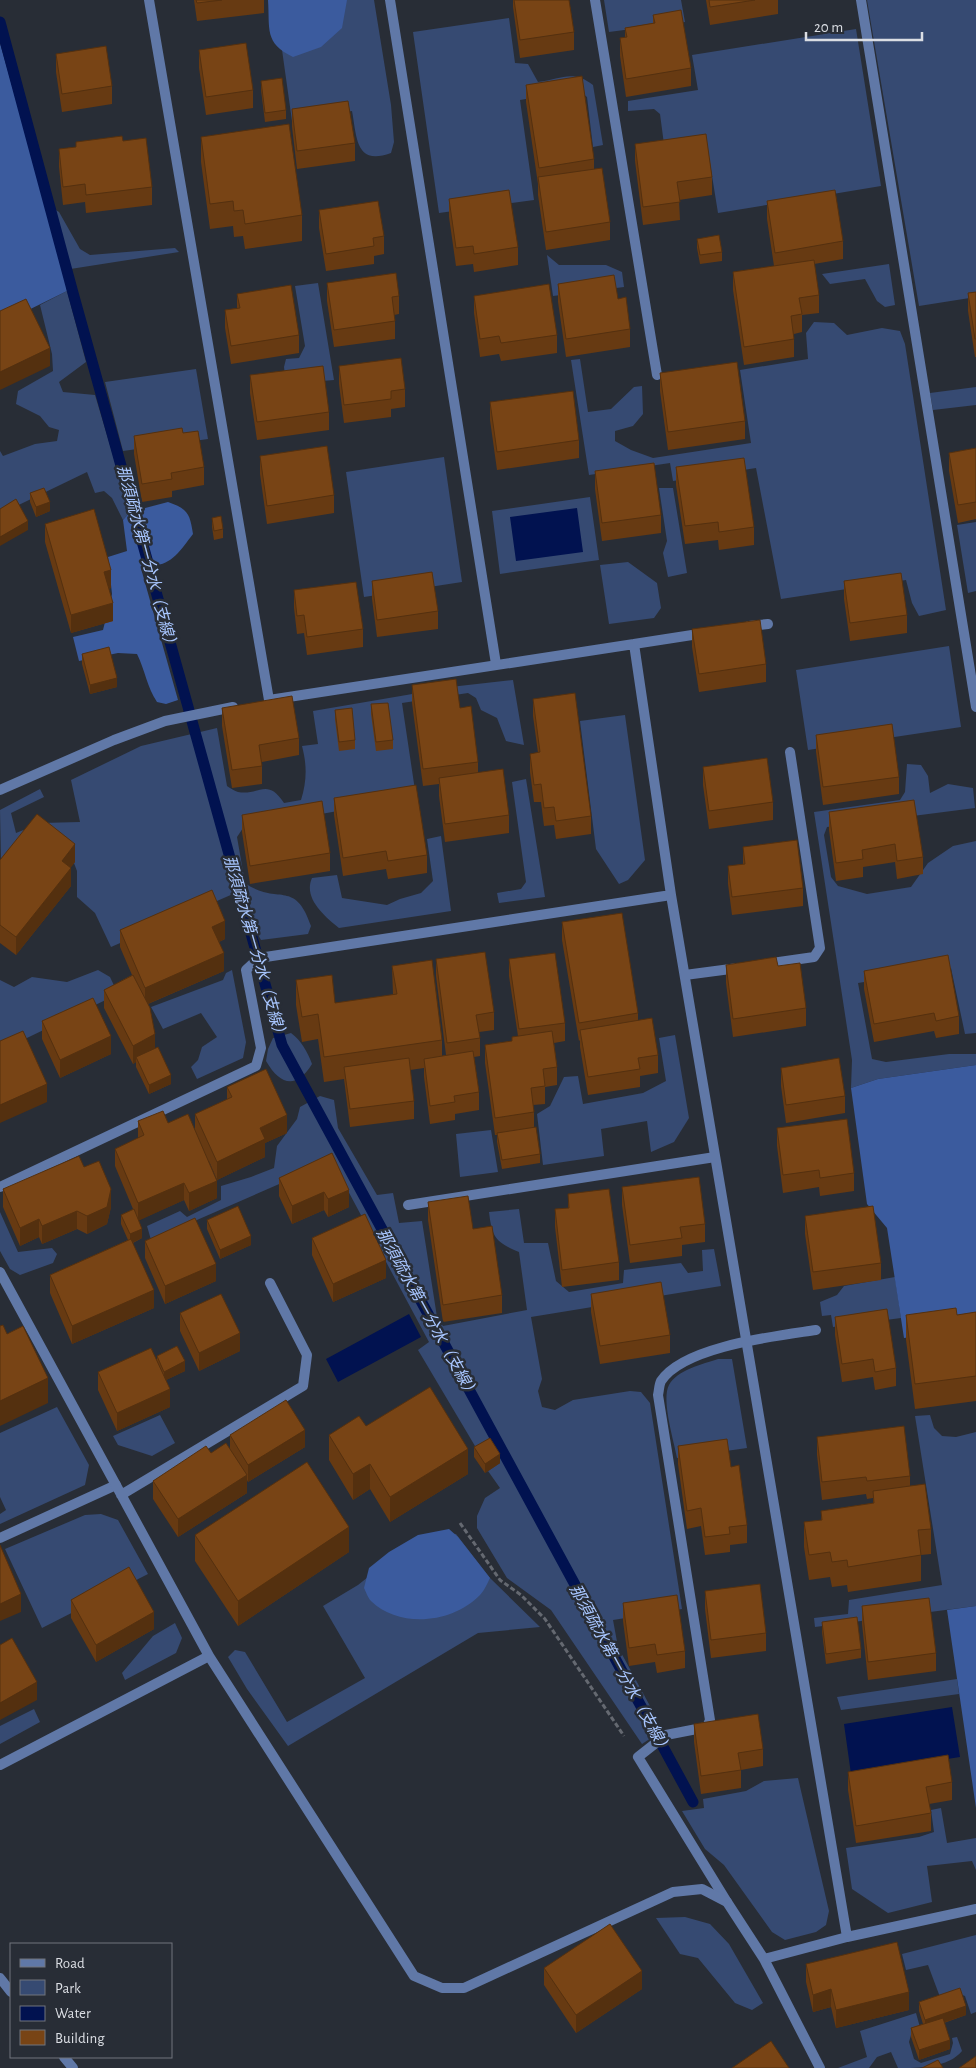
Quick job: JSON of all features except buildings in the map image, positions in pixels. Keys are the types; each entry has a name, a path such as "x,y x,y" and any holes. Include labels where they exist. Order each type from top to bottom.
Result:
{"street":[{"path":"149,0 264,701 711,632"},
{"path":"390,0 496,664"},
{"path":"595,0 657,375"},
{"path":"861,0 976,706"},
{"path":"740,628 768,624"},
{"path":"634,644 671,895 847,1937"},
{"path":"0,790 114,740 165,721 241,706"},
{"path":"685,975 814,957 820,948 790,752"},
{"path":"0,1187 256,1066 261,1048 246,970 259,958 671,895"},
{"path":"408,1205 715,1158"},
{"path":"0,1272 209,1656 414,1976 442,1988 464,1988 673,1892 702,1889 727,1902"},
{"path":"0,1538 119,1490 303,1386 308,1355 270,1283"},
{"path":"816,1330 746,1340 702,1353 673,1369 661,1381 658,1396 710,1720 707,1727 666,1735 638,1757 764,1959 820,2068"},
{"path":"0,1766 209,1656"},
{"path":"764,1959 847,1937 976,1909"},
{"path":"0,1978 10,1991"},
{"path":"65,2058 73,2068"}],"path":[{"path":"460,1523 500,1580 521,1595 545,1619 638,1757"}],"green space":[{"path":"275,0 374,0 391,105 394,142 391,153 370,156 364,152 357,139 352,111 292,121"},
{"path":"604,0 681,0 685,22 609,32"},
{"path":"867,0 976,0 976,297 919,306"},
{"path":"509,18 515,63 528,64 538,82 573,76 586,80 593,85 603,145 593,147 587,97 578,90 520,100 534,200 439,213 413,32"},
{"path":"856,29 881,186 718,213 708,151 665,152 660,114 654,109 628,111 628,101 698,90 692,55"},
{"path":"46,204 59,212 80,249 90,255 175,248 179,252 64,270"},
{"path":"547,255 559,265 606,265 622,272 624,287 553,296"},
{"path":"889,264 895,305 885,307 877,301 865,279 830,284 822,274"},
{"path":"318,283 334,380 286,384 284,367 286,359 299,358 305,346 295,286"},
{"path":"67,291 86,362 59,382 63,392 95,395 130,512 123,520 112,498 104,491 95,493 87,472 0,514 0,451 3,456 35,444 57,441 59,430 49,427 40,416 16,404 18,391 53,371 52,354 40,305"},
{"path":"814,322 834,323 847,335 882,328 900,331 905,344 946,610 919,616 912,603 906,580 781,599 756,468 673,481 670,463 589,475 571,360 580,359 588,412 611,409 634,387 642,386 643,414 633,426 615,431 615,441 631,450 653,458 751,443 740,370 808,359 806,333"},
{"path":"196,369 208,439 123,451 105,382"},
{"path":"976,387 976,405 933,410 930,393"},
{"path":"444,457 462,582 364,597 346,472"},
{"path":"659,488 673,488 687,573 668,577 663,553 667,541"},
{"path":"590,497 599,560 500,574 492,511"},
{"path":"976,522 976,591 968,593 957,525"},
{"path":"628,562 657,583 661,608 654,618 609,624 600,565"},
{"path":"949,646 961,727 808,750 796,670"},
{"path":"513,680 524,745 506,741 497,718 481,710 476,698 468,693 402,703 416,797 243,828 237,837 245,883 267,893 292,897 305,911 311,926 308,934 261,940 256,931 248,899 233,894 111,947 95,913 77,897 77,871 69,850 1,861 0,810 40,789 44,797 11,813 16,833 41,823 80,822 71,780 141,746 217,728 227,786 238,792 245,793 268,789 278,795 284,803 301,800 306,773 302,746 318,744 313,711 459,686"},
{"path":"625,715 645,860 628,880 619,884 596,849 580,721"},
{"path":"907,764 921,765 928,776 930,793 948,784 973,788 975,808 827,827 824,835 831,877 838,886 867,894 911,887 928,863 953,846 976,841 976,1033 965,1034 951,968 858,983 872,1059 886,1062 949,1054 976,1054 976,1065 878,1079 851,1088 852,1060 814,812 900,800 905,792"},
{"path":"526,779 545,897 499,903 497,893 521,889 526,882 512,782"},
{"path":"441,836 451,911 339,928 316,906 310,893 312,878 337,875 342,898 387,905 421,893 433,881 427,839"},
{"path":"98,970 110,977 118,994 0,1051 0,980 14,987 32,977 67,982"},
{"path":"232,970 246,1042 243,1058 197,1079 191,1067 198,1060 202,1047 217,1037 201,1013 163,1029 151,1007 223,980 226,973"},
{"path":"291,1033 304,1047 312,1064 300,1078 288,1081 277,1075 266,1061 268,1049 273,1038"},
{"path":"675,1035 689,1118 674,1142 651,1152 647,1121 601,1129 604,1156 543,1165 537,1114 550,1106 564,1077 578,1076 583,1104 643,1093 666,1081 659,1038"},
{"path":"320,1096 334,1100 338,1128 377,1195 393,1193 399,1223 422,1221 437,1317 443,1326 527,1310 519,1252 496,1238 493,1233 489,1212 519,1209 524,1243 548,1243 556,1281 569,1292 623,1283 624,1270 681,1263 688,1273 703,1271 702,1250 714,1249 721,1286 531,1317 542,1379 538,1391 542,1407 555,1410 573,1400 630,1391 641,1392 650,1403 682,1609 613,1620 618,1647 663,1730 642,1744 551,1610 507,1578 477,1528 477,1516 485,1498 500,1488 488,1471 500,1463 490,1447 475,1446 418,1350 429,1342 332,1161 151,1240 147,1226 180,1211 187,1217 221,1200 221,1186 274,1168 277,1146 297,1119 300,1107"},
{"path":"491,1130 498,1172 460,1177 456,1134"},
{"path":"0,1212 18,1252 52,1248 57,1254 53,1263 20,1275 10,1269 0,1251"},
{"path":"895,1277 901,1318 833,1327 831,1315 822,1316 820,1302 837,1295 844,1286"},
{"path":"718,1359 732,1359 747,1448 677,1458 667,1410 666,1400 669,1385 678,1375 698,1365"},
{"path":"57,1407 89,1465 85,1485 0,1524 0,1514 6,1510 0,1497 0,1433"},
{"path":"160,1415 175,1443 152,1456 118,1445 113,1436"},
{"path":"930,1415 934,1428 942,1436 956,1437 976,1432 976,1606 815,1627 814,1618 848,1614 849,1600 942,1585 915,1416"},
{"path":"101,1514 118,1520 148,1574 42,1628 5,1549 85,1515"},
{"path":"446,1533 456,1534 490,1578 540,1627 478,1633 288,1746 247,1689 228,1657 235,1650 245,1652 287,1722 365,1678 323,1606 358,1585 392,1558"},
{"path":"175,1623 182,1638 176,1653 125,1680 122,1673 153,1636"},
{"path":"957,1679 959,1694 841,1710 837,1697"},
{"path":"34,1709 40,1722 0,1744 0,1726"},
{"path":"798,1778 829,1911 826,1925 816,1932 785,1940 772,1932 724,1865 705,1849 682,1811 704,1808 703,1799 746,1791 764,1781"},
{"path":"941,1808 947,1843 976,1838 976,1870 972,1861 927,1866 932,1902 888,1913 852,1889 846,1848 919,1837 934,1832 931,1810"},
{"path":"685,1917 710,1924 729,1944 763,2003 752,2010 735,2003 698,1958 680,1954 656,1918"},
{"path":"976,1935 976,2012 971,2014 965,1996 955,1992 940,1997 928,1965 906,1970 902,1954"},
{"path":"916,2013 921,2031 911,2035 909,2042 914,2059 921,2063 950,2054 953,2043 952,2038 957,2037 962,2051 949,2061 933,2066 898,2068 891,2052 877,2057 869,2068 838,2068 867,2057 860,2031"}],"shaded area":[{"path":"268,0 347,0 342,28 321,47 293,57 277,46 270,34"},
{"path":"0,43 64,270 67,291 0,324"},
{"path":"168,502 180,507 187,513 193,534 173,558 160,564 144,564 142,572 178,700 166,704 157,702 137,654 118,653 79,661 73,637 103,630 112,594 108,557 127,551 123,520 130,512"},
{"path":"976,1065 976,1328 904,1338 887,1228 867,1204 851,1088 878,1079"},
{"path":"449,1529 458,1537 490,1578 480,1595 456,1612 426,1619 396,1616 383,1610 371,1601 364,1588 369,1568 389,1552 418,1535"},
{"path":"976,1606 976,1808 947,1610"}],"water":[{"path":"577,508 583,552 516,561 510,517"},
{"path":"409,1314 421,1337 338,1382 326,1359"},
{"path":"952,1707 960,1757 851,1774 844,1724"}],"waterway":[{"name":"那須疏水第一分水（支線）","path":"0,22 73,293 282,1045 693,1802"}]}
